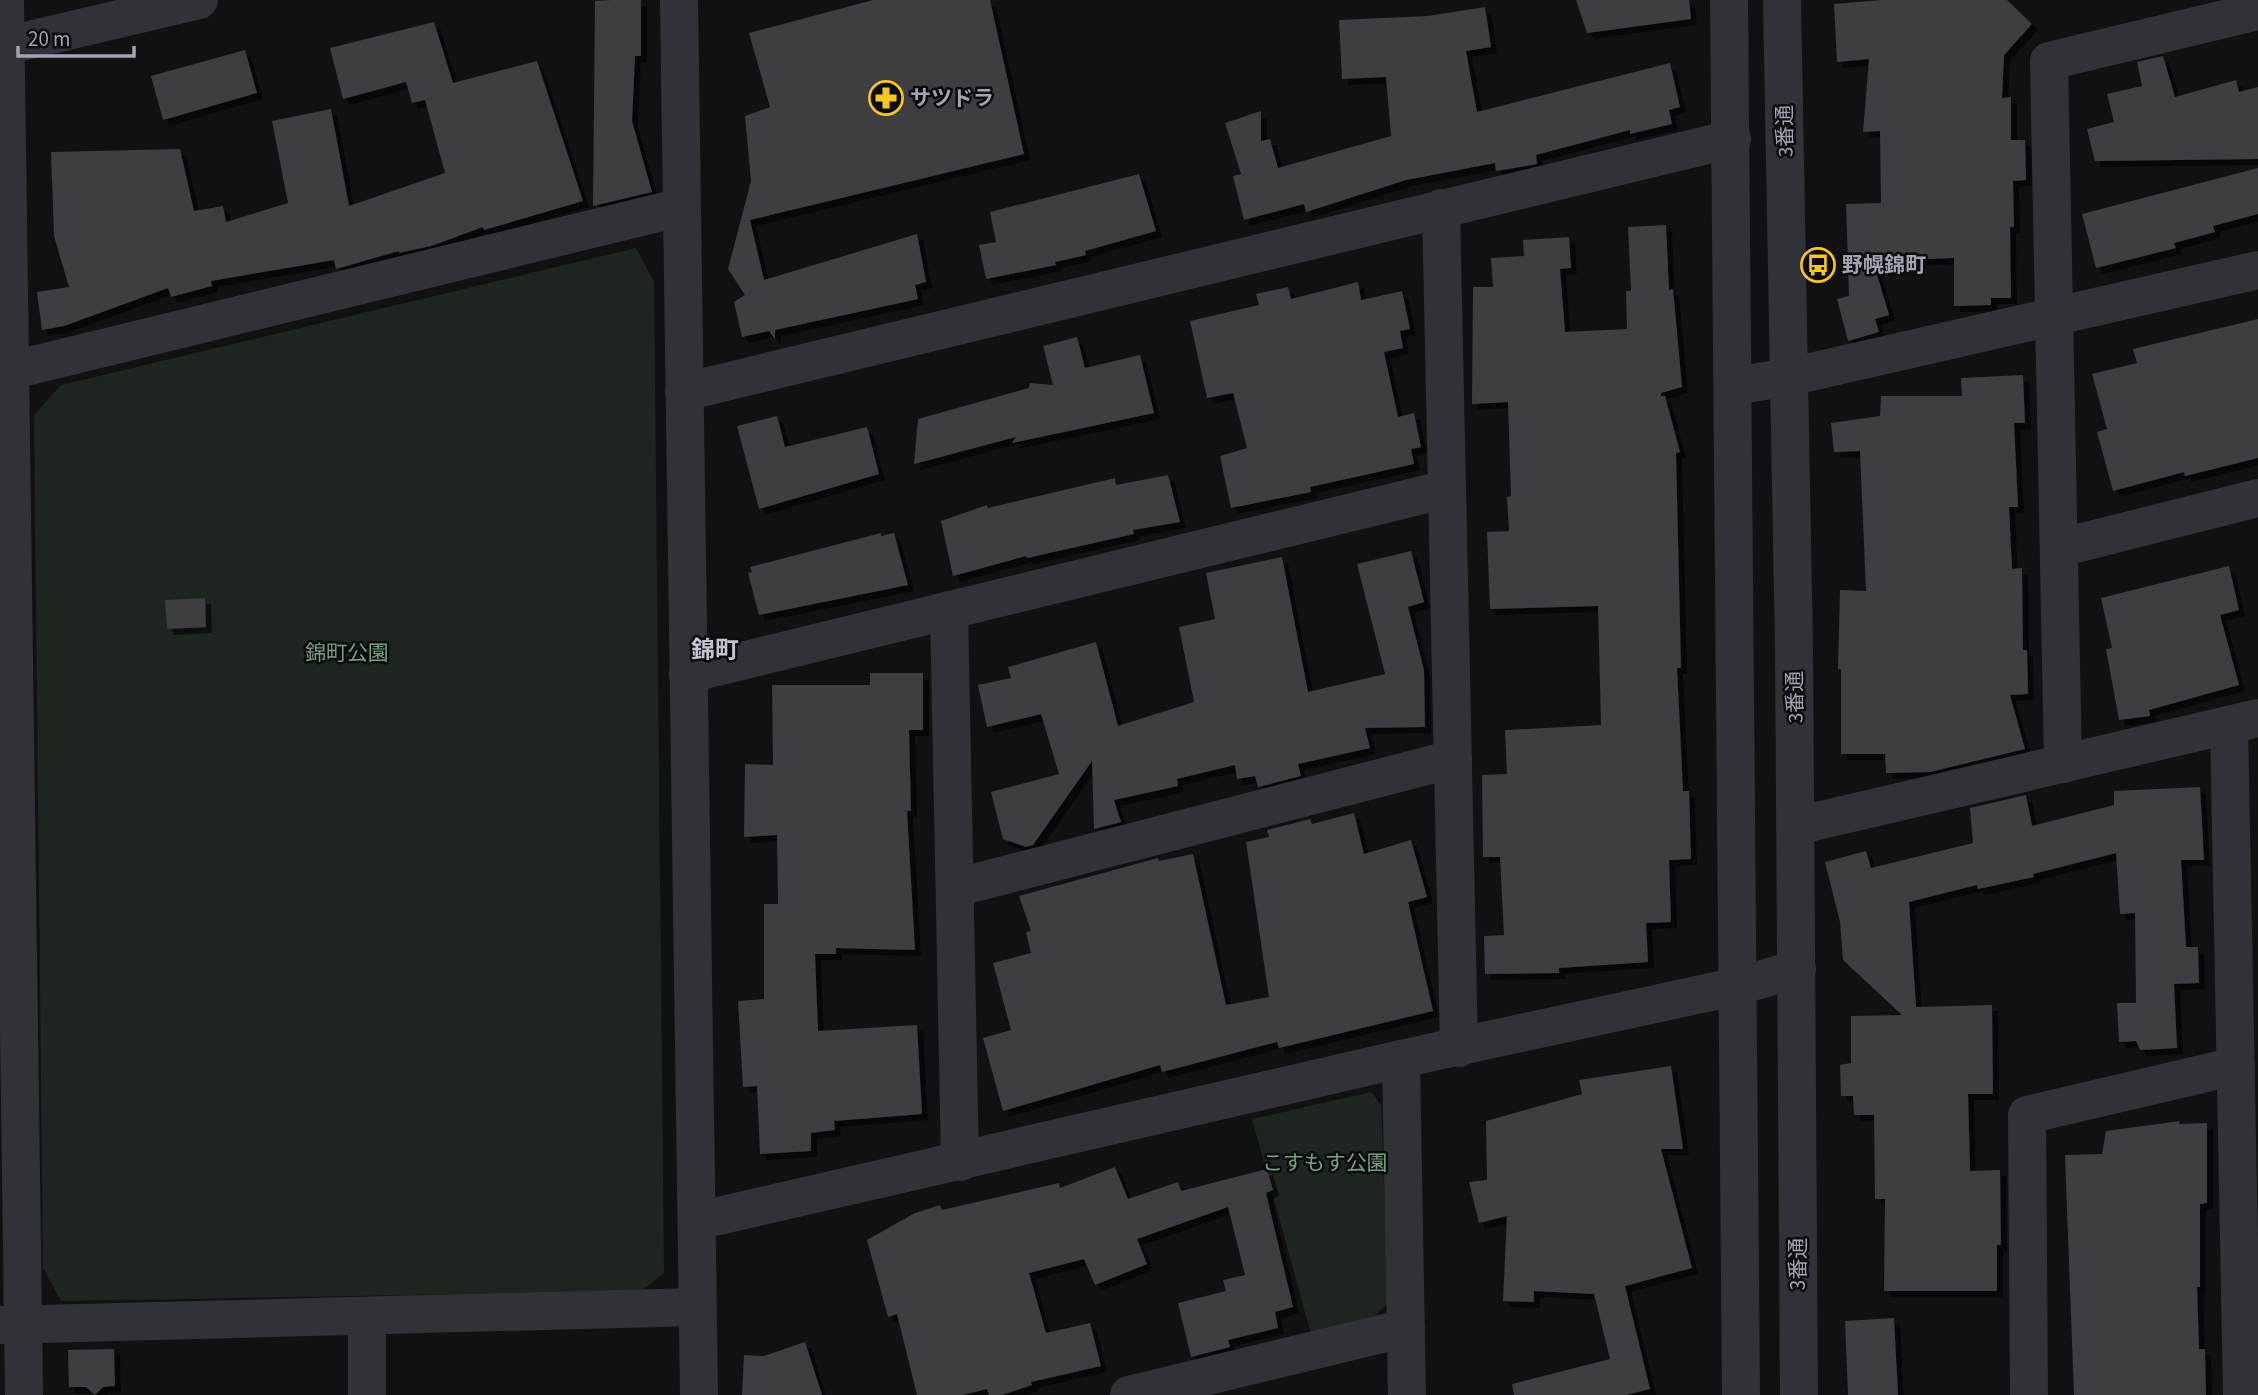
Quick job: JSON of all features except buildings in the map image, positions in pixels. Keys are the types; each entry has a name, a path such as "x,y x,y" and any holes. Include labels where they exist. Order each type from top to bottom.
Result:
{"street":[{"path":"5,0 2,46 9,371 7,722 11,1325 23,1395"},
{"path":"2,46 199,0"},
{"path":"678,0 699,1395"},
{"path":"1729,0 1741,1395"},
{"name":"3番通","path":"1782,0 1796,826 1799,1395"},
{"path":"2063,764 2049,61 2258,11"},
{"path":"684,392 1732,139"},
{"path":"9,371 681,207"},
{"path":"1441,208 1459,1048"},
{"path":"1734,386 1789,377 2258,270"},
{"path":"688,674 1447,489"},
{"path":"2059,548 2258,498"},
{"path":"950,610 960,1162"},
{"path":"1796,826 2244,722 2246,948 2236,1066 2247,1370"},
{"path":"955,888 1453,759"},
{"path":"696,1221 1401,1059 1738,986 1797,969"},
{"path":"1401,1059 1407,1395"},
{"path":"2029,1395 2027,1115 2236,1066"},
{"path":"11,1325 698,1307"},
{"path":"367,1316 367,1395"},
{"path":"1129,1395 1406,1328"}],"green space":[{"name":"錦町公園","path":"636,248 654,282 664,1273 641,1291 61,1301 43,1268 34,415 61,385"},
{"name":"こすもす公園","path":"1371,1092 1381,1105 1388,1302 1373,1318 1311,1334 1252,1119"}],"place":[{"name":"サツドラ","path":"886,98"},
{"name":"野幌錦町","path":"1818,265"}],"district":[{"name":"錦町","path":"715,650"}]}
